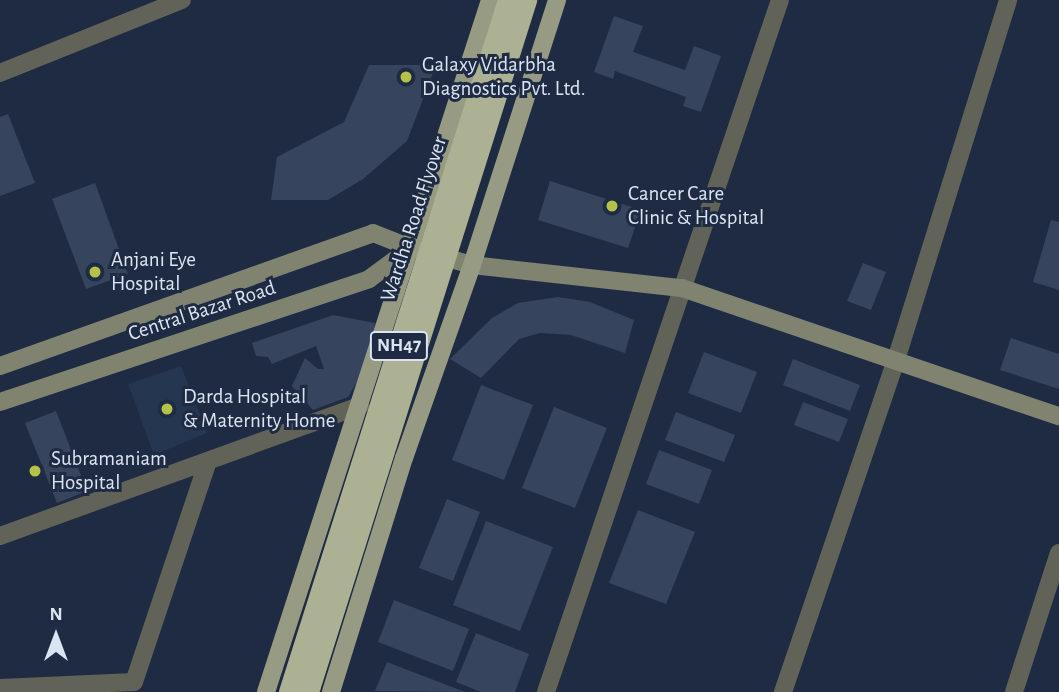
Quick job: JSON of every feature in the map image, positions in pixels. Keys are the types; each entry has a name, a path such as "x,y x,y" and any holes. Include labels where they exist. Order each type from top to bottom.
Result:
{"highway":[{"name":"Wardha Road Flyover","path":"289,692 508,0"},
{"name":"Wardha Road Flyover","path":"308,692 526,0"}],"main road":[{"path":"266,692 490,0"},
{"path":"331,692 404,458 472,265 557,0"},
{"name":"Central Bazar Road","path":"0,366 373,233 411,248 472,265 682,288 1059,416"},
{"name":"Central Bazar Road","path":"0,402 369,279 411,248"}],"street":[{"path":"0,73 182,0"},
{"path":"546,692 780,0"},
{"path":"783,692 896,360 1008,0"},
{"path":"0,536 360,406"},
{"path":"0,688 134,682 208,461"},
{"path":"1014,692 1059,553"}],"shaded area":[{"name":"Darda Hospital & Maternity Home","path":"181,366 207,433 154,455 128,384"}],"building":[{"path":"614,16 643,26 633,52 685,70 694,46 721,56 701,112 683,106 686,97 615,71 613,79 594,72"},
{"path":"369,65 436,65 407,141 363,179 328,200 271,200 277,157 344,122"},
{"path":"8,114 35,183 0,196 0,117"},
{"path":"550,181 641,210 628,248 538,220"},
{"path":"95,183 128,274 86,289 52,199"},
{"path":"1051,220 1059,222 1059,290 1033,282"},
{"path":"863,263 886,272 871,310 847,301"},
{"path":"558,297 590,302 634,320 625,353 571,335 540,333 519,339 481,378 450,359 492,318 518,303"},
{"path":"333,315 375,323 369,362 348,397 313,410 292,386 305,358 318,369 324,369 316,346 272,364 268,357 256,356 252,343"},
{"path":"1011,338 1059,354 1059,389 1000,370"},
{"path":"704,352 757,372 741,413 688,393"},
{"path":"793,359 860,385 850,411 783,385"},
{"path":"481,385 533,405 504,480 452,460"},
{"path":"803,402 848,419 839,442 794,425"},
{"path":"554,407 607,428 575,508 522,488"},
{"path":"56,411 87,491 57,503 25,423"},
{"path":"676,412 735,435 724,462 665,440"},
{"path":"659,450 712,470 699,504 646,484"},
{"path":"447,499 480,512 453,581 419,568"},
{"path":"638,510 695,532 666,604 609,583"},
{"path":"486,521 553,547 520,631 453,605"},
{"path":"394,600 469,629 453,671 378,642"},
{"path":"476,633 529,654 515,692 481,692 456,682"},
{"path":"387,662 465,692 375,691"}],"place":[{"name":"Galaxy Vidarbha Diagnostics Pvt. Ltd.","path":"406,77"},
{"name":"Cancer Care Clinic & Hospital","path":"612,206"},
{"name":"Anjani Eye Hospital","path":"95,272"},
{"name":"Darda Hospital & Maternity Home","path":"167,409"},
{"name":"Subramaniam Hospital","path":"35,471"}]}
